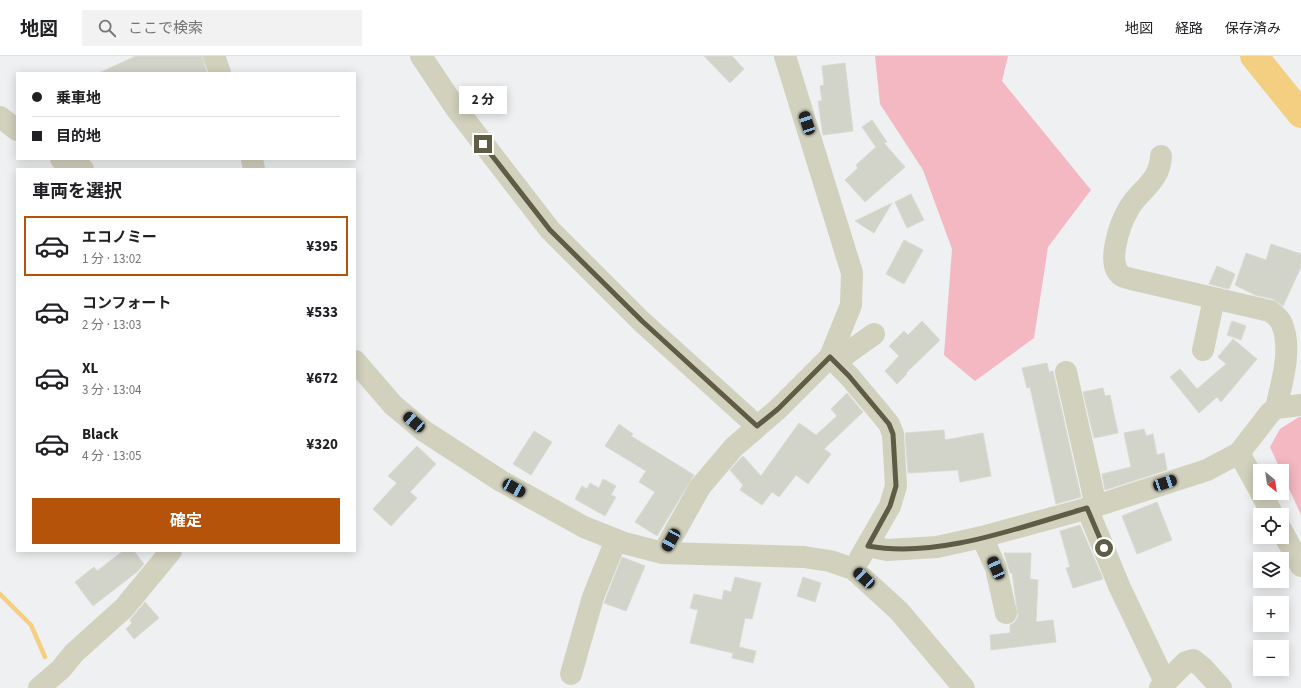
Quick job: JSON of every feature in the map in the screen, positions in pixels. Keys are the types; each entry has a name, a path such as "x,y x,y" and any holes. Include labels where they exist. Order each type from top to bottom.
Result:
{"street":[{"path":"214,56 220,72"},
{"path":"421,56 455,107 550,230 642,321 757,426"},
{"path":"785,56 852,273 851,305 833,360"},
{"path":"0,116 16,129"},
{"path":"1161,156 1156,175 1128,209 1116,241 1114,256 1115,266 1122,276 1214,299 1270,311 1280,321 1286,335 1286,352 1276,408"},
{"path":"63,160 81,168"},
{"path":"1203,350 1214,299"},
{"path":"663,553 700,487 734,447 833,360 874,334"},
{"path":"833,360 885,419 893,434 896,486 890,506 868,546 853,569"},
{"path":"356,362 393,405 424,431 501,481 584,527 616,540 663,553 804,557 830,561 853,569 899,611 964,688"},
{"path":"1066,372 1091,507 1120,588 1162,685 1186,662 1193,660 1202,667 1221,688"},
{"path":"868,546 887,550 937,547 982,537 1091,507 1207,470 1239,453 1270,413 1276,408 1301,405"},
{"path":"1239,453 1253,479"},
{"path":"982,537 996,568 1006,613"},
{"path":"571,674 593,597 616,540"},
{"path":"1289,544 1301,566"},
{"path":"39,688 61,669 74,653 124,608 170,552"}],"shaded area":[{"path":"875,56 1008,56 1002,81 1091,190 1048,247 1034,338 975,381 944,355 952,249 923,170 880,104"},
{"path":"1301,417 1301,515 1289,489 1289,464 1278,464 1270,447 1280,429"}],"building":[{"path":"136,56 202,56 207,72 101,72"},
{"path":"704,56 732,56 744,69 730,83"},
{"path":"845,63 853,131 823,135 818,101 822,101 820,86 824,85 822,66"},
{"path":"872,120 887,142 884,143 905,167 865,202 845,180 858,168 856,165 876,147 862,127"},
{"path":"911,194 924,220 907,228 895,202"},
{"path":"892,203 874,233 855,221"},
{"path":"904,240 923,250 904,284 886,274"},
{"path":"1271,244 1301,254 1301,267 1283,306 1273,299 1255,295 1235,285 1246,253 1266,260"},
{"path":"1217,266 1235,274 1229,289 1209,284"},
{"path":"922,321 940,340 906,373 907,374 897,384 885,371 899,356 889,346 904,331 908,335"},
{"path":"1232,321 1246,326 1241,340 1227,335"},
{"path":"1233,339 1257,359 1221,402 1217,397 1199,413 1170,377 1180,369 1197,389 1226,364 1218,357"},
{"path":"1047,363 1049,372 1053,371 1081,497 1056,504 1030,387 1027,388 1022,368"},
{"path":"1103,388 1105,396 1110,395 1118,433 1094,438 1083,392"},
{"path":"847,393 863,412 824,449 831,454 808,484 796,475 779,497 772,492 762,505 740,490 743,485 730,470 743,456 761,476 799,423 816,435 837,416 831,409"},
{"path":"619,424 633,434 631,436 694,475 657,536 635,522 655,492 639,482 646,471 605,446"},
{"path":"1144,429 1146,436 1153,434 1157,455 1164,453 1167,470 1105,490 1102,474 1131,467 1124,433"},
{"path":"944,430 945,440 983,433 991,476 960,482 958,470 908,473 905,433"},
{"path":"534,431 552,442 531,475 513,464"},
{"path":"417,446 436,464 410,492 417,498 391,526 373,509 397,483 388,476"},
{"path":"603,479 616,486 611,495 616,497 605,516 575,499 582,486 587,489 590,483 599,488"},
{"path":"1157,502 1172,540 1137,554 1122,516"},
{"path":"1080,525 1103,579 1073,588 1066,568 1070,567 1060,531"},
{"path":"122,552 135,552 144,564 138,571 93,606 75,582 94,567 97,571"},
{"path":"1004,553 1031,553 1030,579 1038,580 1036,622 1053,620 1056,642 991,650 990,635 1010,633 1010,625 1015,622 1018,616 1012,573 1010,573"},
{"path":"622,557 645,566 626,611 604,603"},
{"path":"735,577 761,583 752,619 745,618 739,647 756,651 753,663 732,658 733,653 690,643 698,610 690,608 694,594 722,600 724,590 731,592"},
{"path":"803,577 821,583 815,602 797,596"},
{"path":"145,602 159,618 134,639 126,629 132,623 130,620"}],"waterway":[{"path":"1254,56 1301,114"},
{"path":"0,594 31,625 45,657"}],"route":[{"path":"483,144 550,230 642,321 757,426 778,409 830,357 849,376 889,424 893,434 896,486 890,506 868,546 887,550 937,547 982,537 1087,508 1104,548"}]}
